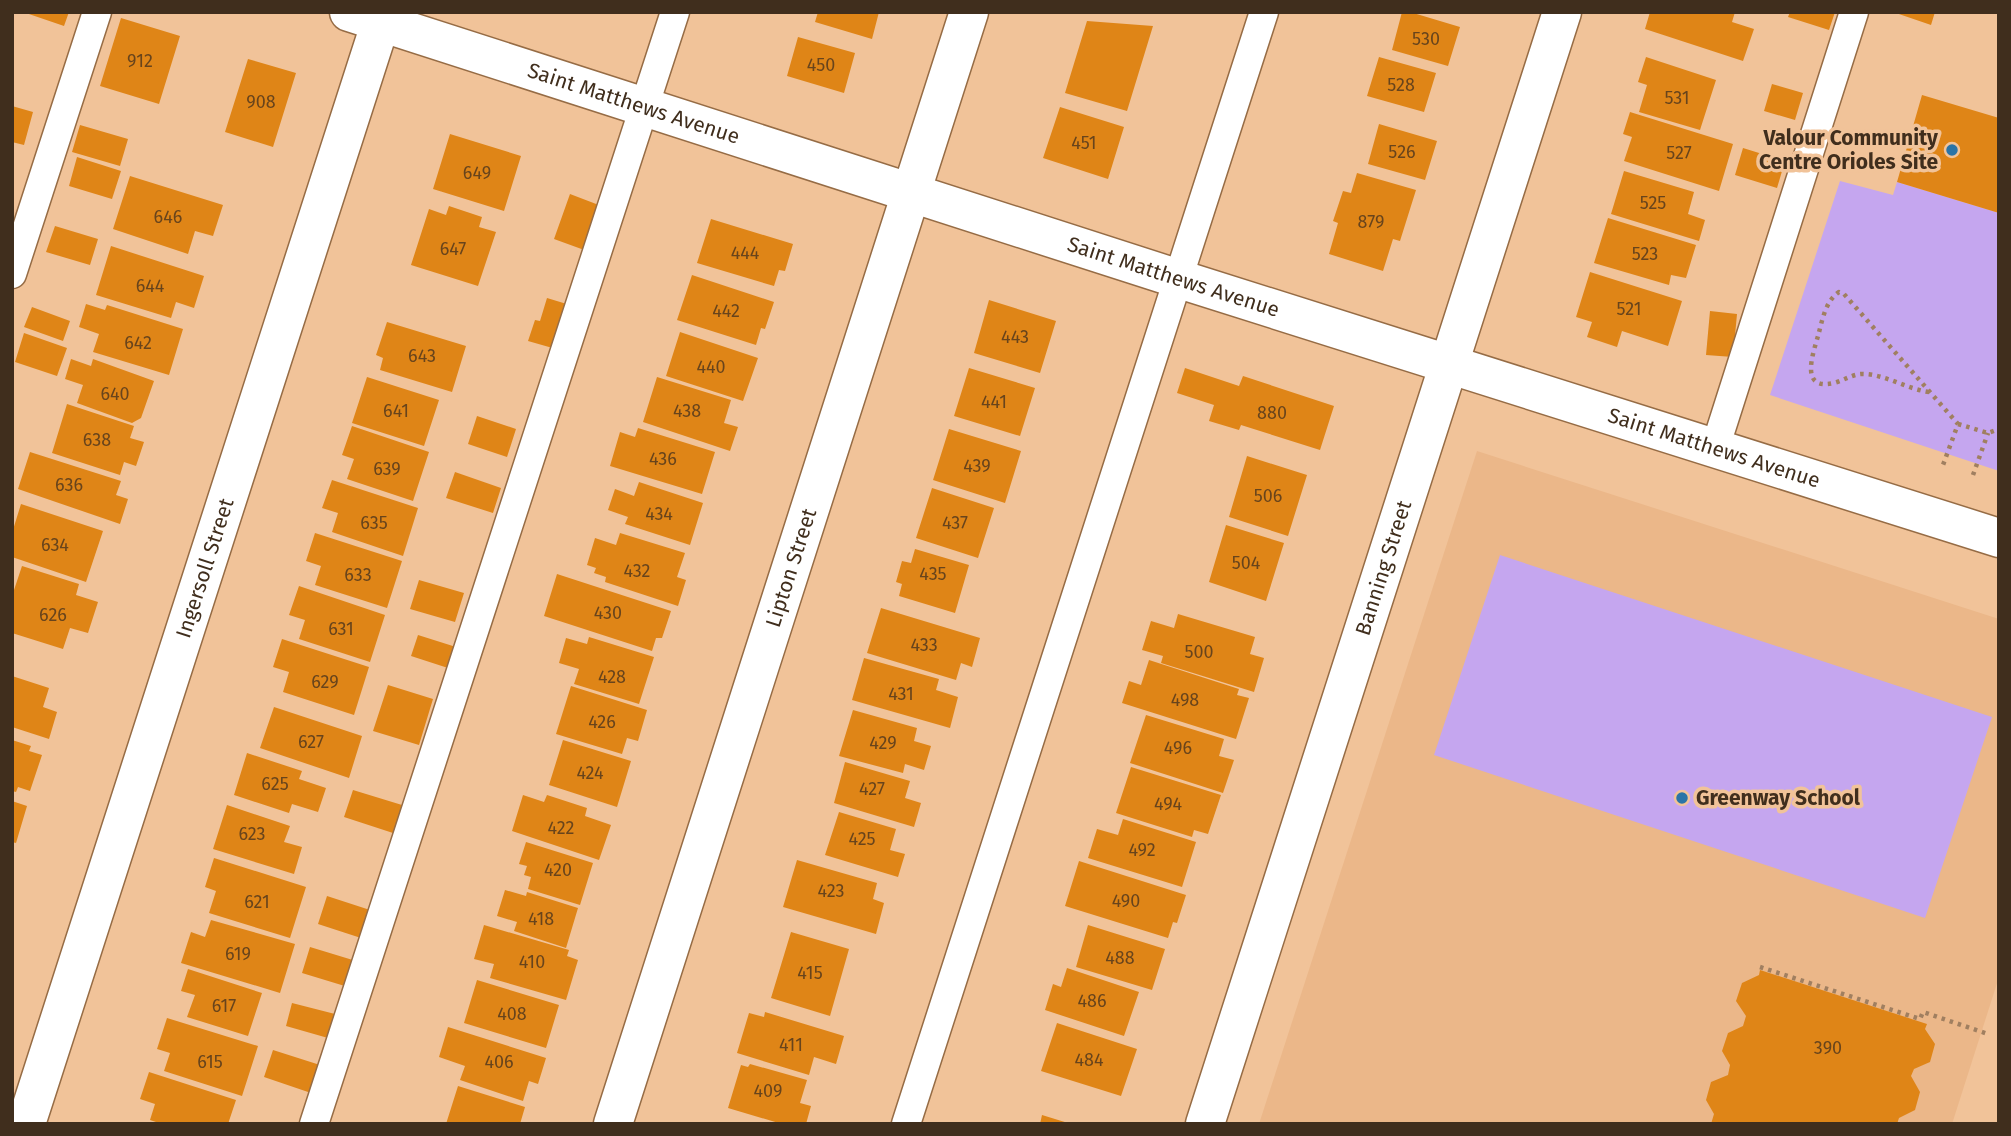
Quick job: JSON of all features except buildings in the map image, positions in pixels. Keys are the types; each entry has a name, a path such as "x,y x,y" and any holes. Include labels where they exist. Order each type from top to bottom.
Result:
{"street":[{"name":"Lipton Street","path":"613,1124 969,12"},
{"name":"Banning Street","path":"1205,1124 1562,12"},
{"name":"Saint Matthews Avenue","path":"371,16 1179,279 1999,538"},
{"name":"Ingersoll Street","path":"26,1124 371,16"}],"lane":[{"path":"12,274 97,12"},
{"path":"314,1124 675,12"},
{"path":"906,1124 1264,12"},
{"path":"1715,448 1854,12"}],"path":[{"path":"1929,391 1866,374 1832,383 1814,379 1811,375 1810,360 1826,310 1834,295 1839,292 1844,294 1958,424 1988,433 1999,429"},
{"path":"1943,465 1958,424"},
{"path":"1973,475 1988,433"},
{"path":"1760,967 1920,1019 1923,1012 1988,1034"}],"shaded area":[{"path":"1840,181 1893,195 1897,182 1999,213 1999,471 1770,395"},
{"name":"Greenway School","path":"1477,451 1999,619 1999,977 1952,1124 1259,1124"},
{"path":"1500,555 1992,717 1925,918 1434,755"}],"place":[{"name":"Valour Community Centre Orioles Site","path":"1952,150"},
{"name":"Greenway School","path":"1682,798"}]}
